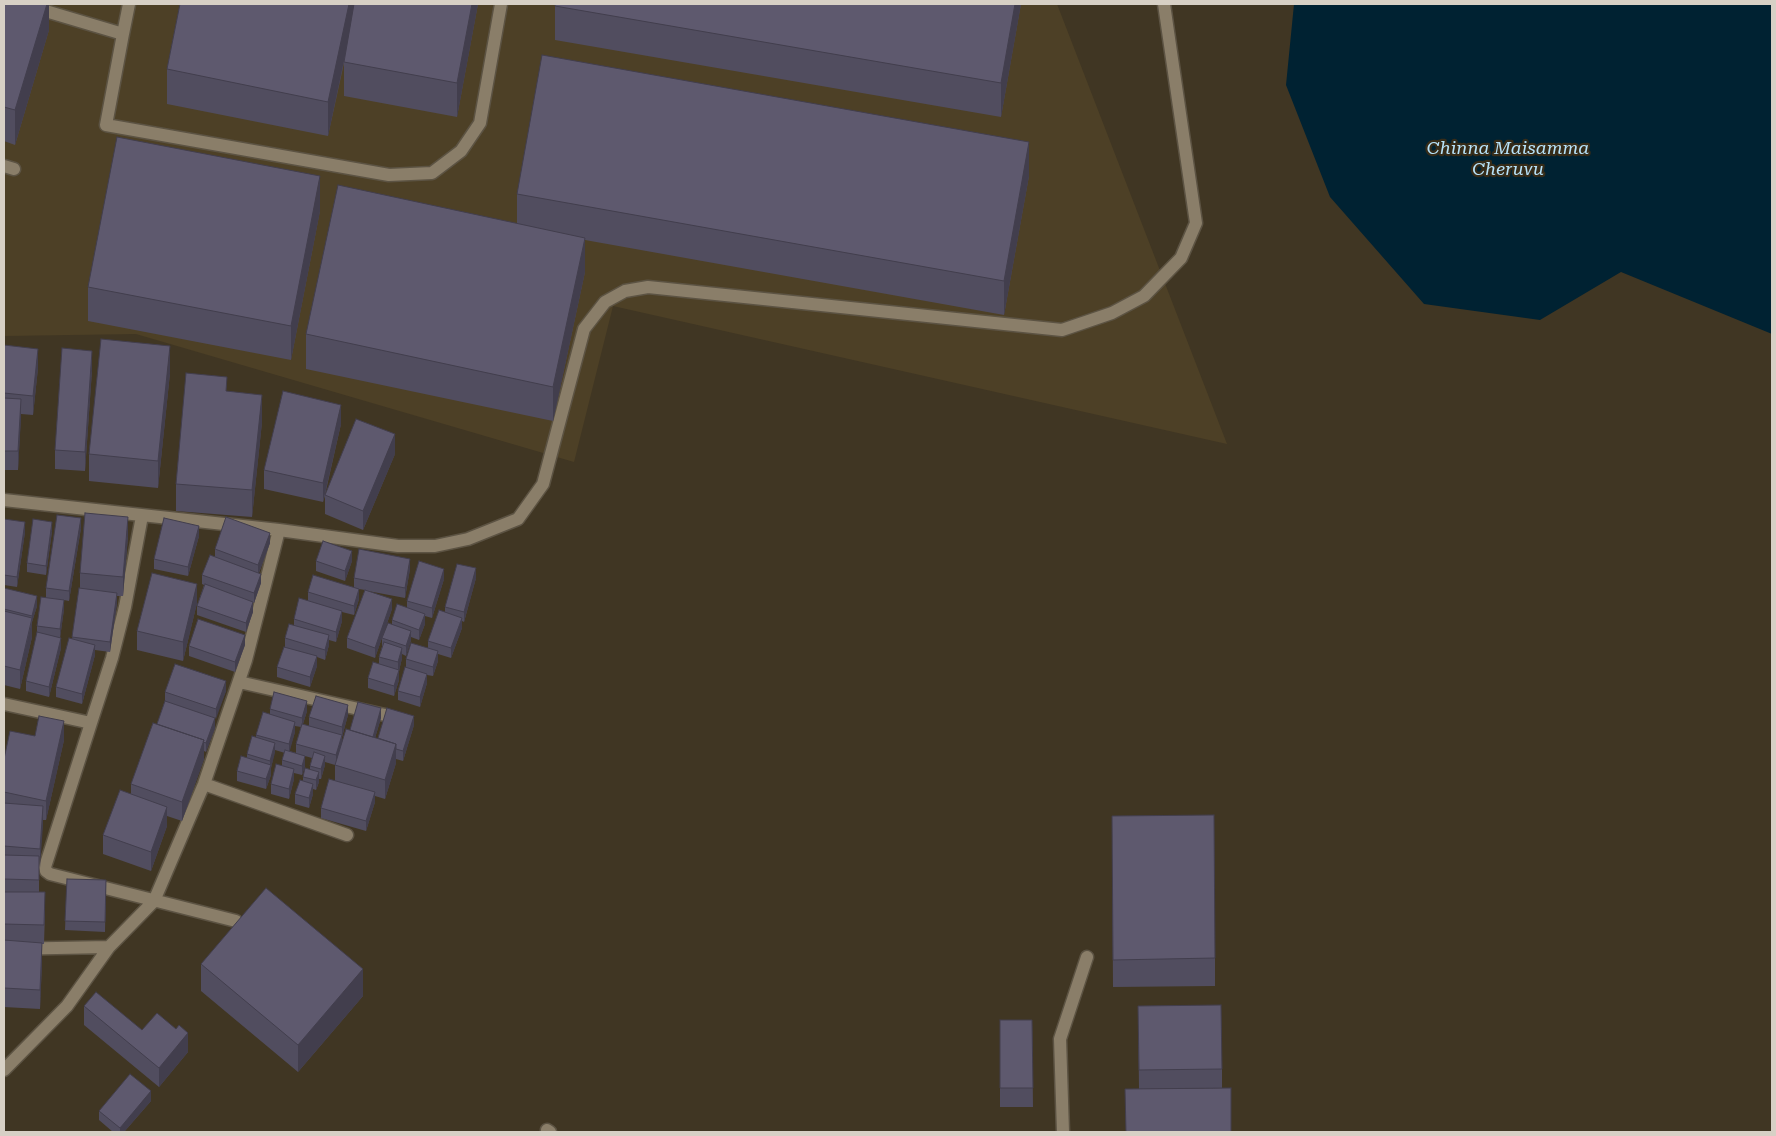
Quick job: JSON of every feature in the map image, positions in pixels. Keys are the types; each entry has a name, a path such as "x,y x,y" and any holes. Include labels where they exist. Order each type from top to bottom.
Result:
{"street":[{"path":"22,4 123,34"},
{"path":"129,4 106,125 389,175 432,173 461,151 480,123 500,4"},
{"path":"4,500 279,530 398,546 435,546 468,539 518,519 542,484 584,329 604,302 625,291 648,286 1062,330 1112,313 1144,296 1181,258 1196,223 1164,4"},
{"path":"142,516 125,607 112,658 45,867 46,871 50,874 236,921"},
{"path":"4,1070 67,1006 109,948 154,901 204,784 239,682 279,530"},
{"path":"239,682 385,715"},
{"path":"4,704 91,723"},
{"path":"204,784 347,835"},
{"path":"4,949 109,948"},
{"path":"1063,1132 1060,1038 1087,957"}],"shaded area":[{"path":"4,4 1057,4 1227,444 613,306 574,462 136,334 4,336"}],"water":[{"name":"Chinna Maisamma Cheruvu","path":"1294,4 1772,4 1772,334 1621,272 1540,320 1424,304 1330,197 1286,85"}],"building":[{"path":"4,4 47,4 15,110 4,107"},
{"path":"180,4 349,4 328,102 167,69"},
{"path":"354,4 472,4 457,83 344,62"},
{"path":"555,4 1015,4 1001,83 555,6"},
{"path":"542,55 1029,142 1004,281 517,194"},
{"path":"117,137 320,176 291,326 88,287"},
{"path":"338,185 585,238 553,387 306,334"},
{"path":"101,339 170,346 158,461 89,454"},
{"path":"4,345 38,349 33,396 4,393"},
{"path":"62,348 92,351 85,452 55,450"},
{"path":"186,373 227,377 226,391 262,395 252,490 176,484"},
{"path":"283,391 341,405 323,483 264,470"},
{"path":"4,398 21,399 18,451 4,451"},
{"path":"356,419 395,434 363,511 325,495"},
{"path":"85,513 128,517 123,577 80,573"},
{"path":"57,515 81,518 69,591 46,588"},
{"path":"226,517 270,533 258,565 215,549"},
{"path":"164,518 199,526 188,567 154,559"},
{"path":"4,519 25,522 17,577 4,575"},
{"path":"33,519 52,522 46,566 27,563"},
{"path":"323,541 352,551 345,571 316,561"},
{"path":"359,549 410,559 405,588 354,578"},
{"path":"210,555 261,574 254,593 202,575"},
{"path":"419,561 444,569 432,608 407,601"},
{"path":"457,564 476,568 464,612 445,607"},
{"path":"152,573 197,584 183,642 137,631"},
{"path":"313,575 359,589 354,606 308,592"},
{"path":"205,584 253,602 246,623 197,606"},
{"path":"4,588 37,596 32,616 4,609"},
{"path":"79,588 117,593 110,642 72,637"},
{"path":"365,590 392,599 375,648 347,638"},
{"path":"41,597 64,600 60,629 37,626"},
{"path":"299,598 342,611 336,632 294,619"},
{"path":"397,604 425,614 419,630 392,620"},
{"path":"439,610 462,618 451,648 428,641"},
{"path":"4,611 32,618 20,670 4,666"},
{"path":"198,619 245,635 235,662 189,646"},
{"path":"388,623 411,631 406,646 382,638"},
{"path":"289,624 329,635 325,650 285,638"},
{"path":"37,632 61,638 49,687 26,681"},
{"path":"69,638 95,645 82,694 56,687"},
{"path":"384,642 402,648 398,662 379,657"},
{"path":"411,643 438,651 433,667 406,659"},
{"path":"284,647 317,656 310,677 277,667"},
{"path":"373,662 399,670 394,686 368,678"},
{"path":"175,664 226,681 216,709 165,692"},
{"path":"405,667 427,674 420,697 398,691"},
{"path":"274,692 307,701 302,718 270,709"},
{"path":"316,696 348,705 342,727 309,717"},
{"path":"165,701 215,718 206,743 203,742 204,740 157,724"},
{"path":"358,702 381,708 373,737 350,730"},
{"path":"387,708 414,716 403,751 396,749 396,744 378,738"},
{"path":"263,712 295,722 289,744 256,735"},
{"path":"39,716 64,721 46,801 4,792 4,759 10,731 35,736"},
{"path":"153,723 204,740 182,802 131,784"},
{"path":"302,724 342,735 336,755 296,744"},
{"path":"346,729 396,744 385,780 335,765"},
{"path":"252,736 275,743 270,761 247,754"},
{"path":"285,750 305,756 302,766 282,760"},
{"path":"314,752 325,756 321,769 310,766"},
{"path":"241,756 271,765 266,779 237,771"},
{"path":"276,764 294,769 289,789 271,784"},
{"path":"305,768 319,772 316,780 303,777"},
{"path":"329,779 375,792 366,821 321,808"},
{"path":"300,780 313,784 309,798 295,794"},
{"path":"120,790 167,807 151,852 103,835"},
{"path":"4,803 43,806 40,849 4,846"},
{"path":"1214,815 1215,958 1113,960 1112,816"},
{"path":"4,855 39,856 39,880 4,879"},
{"path":"67,879 106,880 105,922 65,921"},
{"path":"266,888 363,969 298,1045 201,964"},
{"path":"4,892 45,892 44,925 4,924"},
{"path":"4,940 42,943 40,990 4,988"},
{"path":"96,992 142,1030 157,1013 176,1029 179,1025 188,1033 159,1068 84,1006"},
{"path":"1221,1005 1222,1069 1139,1070 1138,1006"},
{"path":"1000,1020 1032,1020 1033,1088 1000,1088"},
{"path":"130,1074 151,1091 120,1128 99,1111"},
{"path":"1231,1088 1231,1132 1126,1132 1125,1089"}]}
